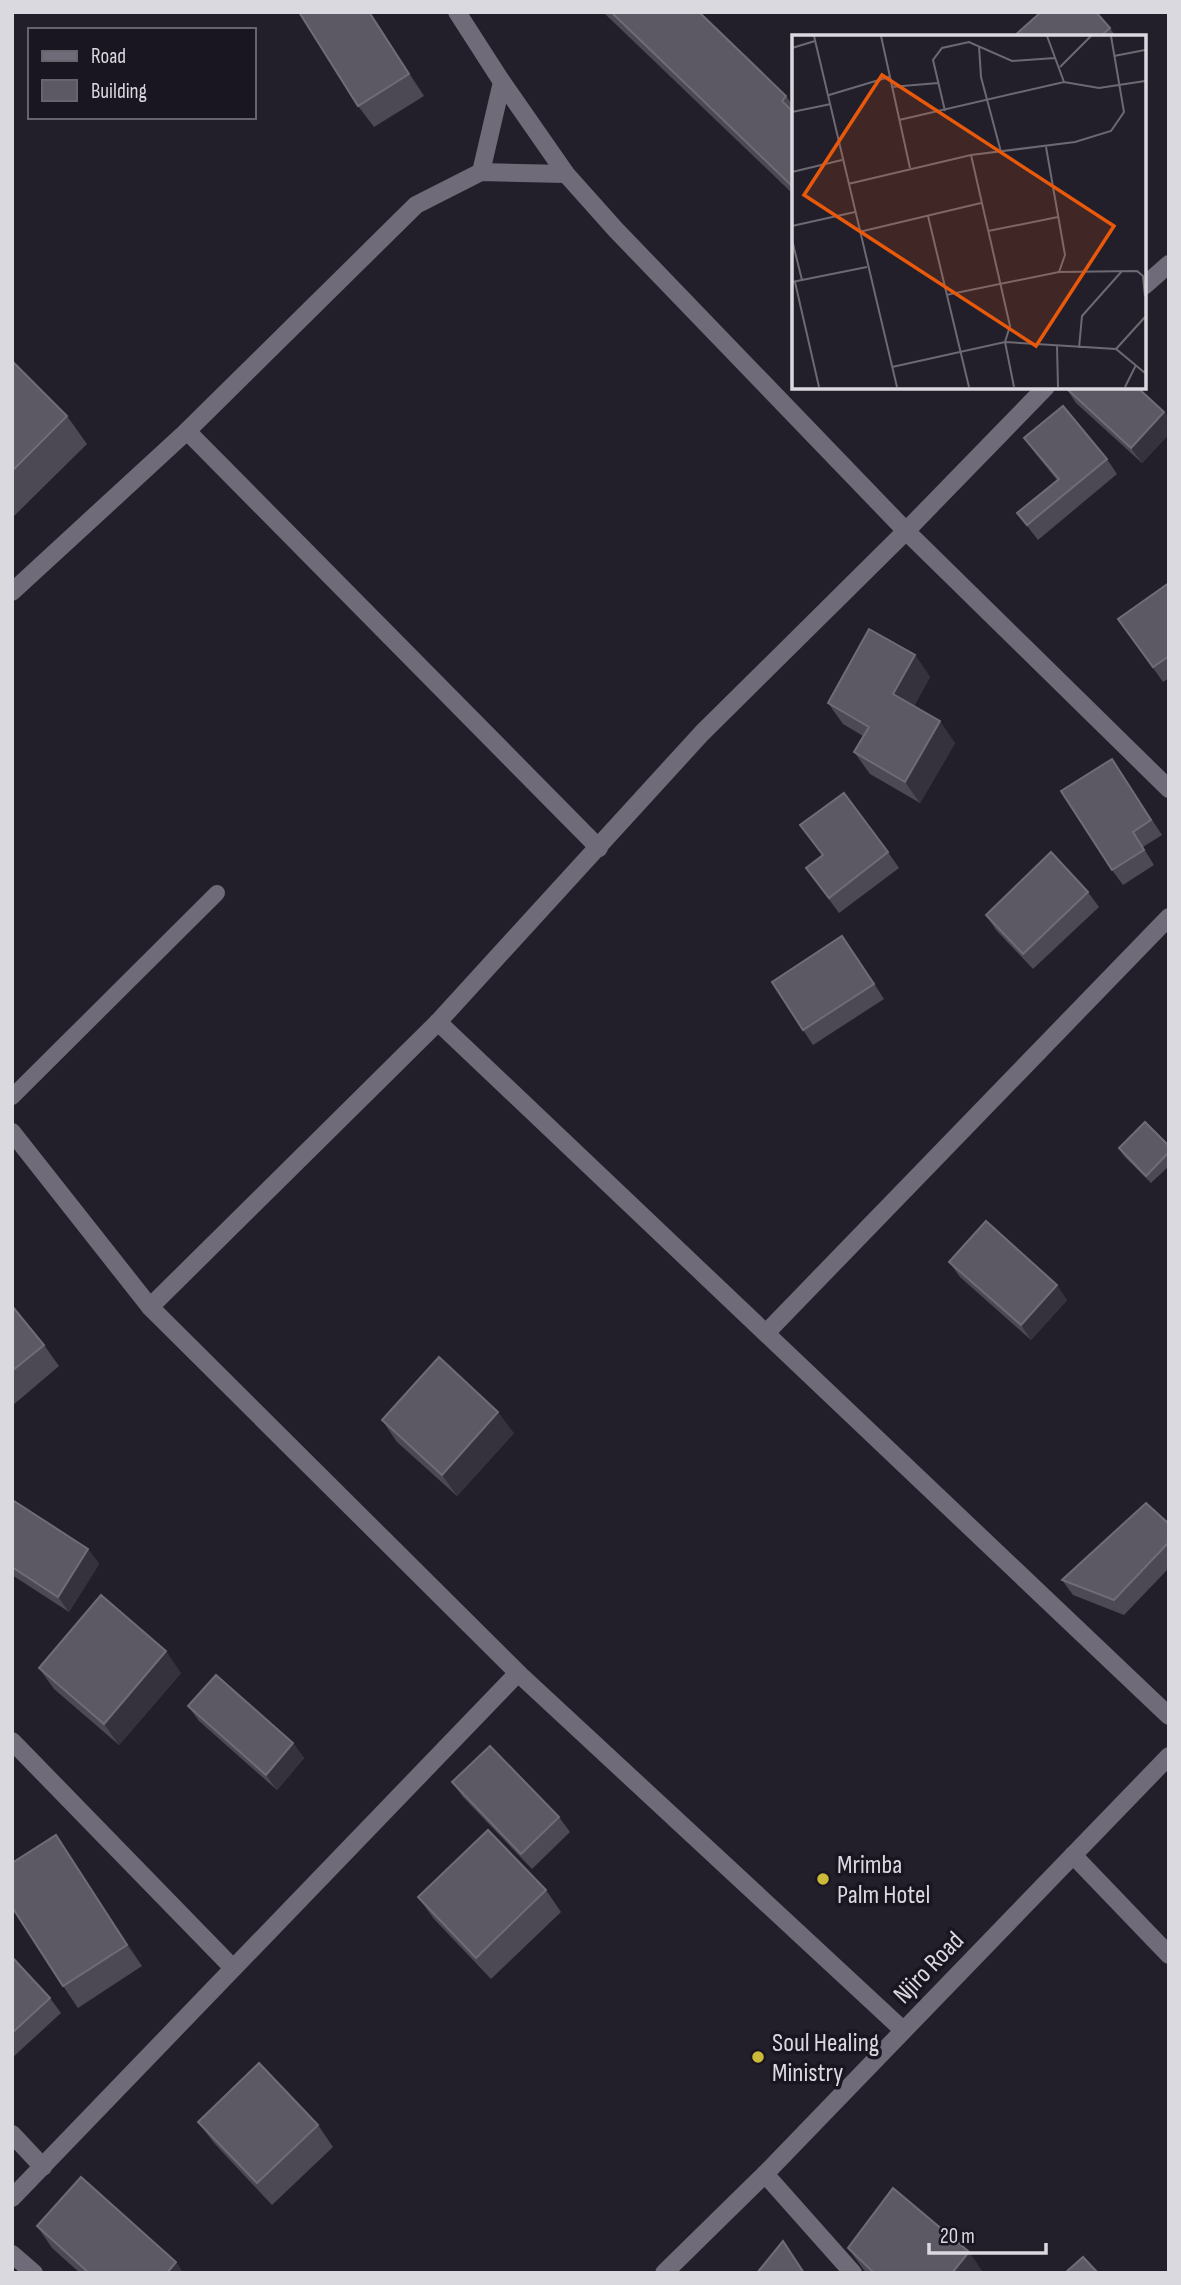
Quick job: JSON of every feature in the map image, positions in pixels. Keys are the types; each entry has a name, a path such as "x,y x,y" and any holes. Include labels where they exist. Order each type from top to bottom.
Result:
{"street":[{"path":"457,12 566,174 702,321 905,531 1169,789"},
{"path":"481,172 502,82"},
{"path":"12,592 187,431 416,205 481,172 566,174"},
{"path":"1146,284 1169,264"},
{"path":"150,1307 438,1022 702,733 1045,388"},
{"path":"187,431 599,848"},
{"path":"767,1332 1169,917"},
{"path":"438,1022 1169,1716"},
{"path":"12,1132 150,1307 518,1673 903,2031"},
{"path":"12,2198 518,1673"},
{"path":"12,1741 233,1968"},
{"name":"Njiro Road","path":"664,2273 765,2174 1169,1756"},
{"path":"1073,1855 1169,1955"},
{"path":"12,2134 43,2166"},
{"path":"765,2174 853,2273"},
{"path":"12,2254 34,2273"}],"lane":[{"path":"12,1097 217,893"}],"building":[{"path":"299,12 369,12 409,74 358,106"},
{"path":"611,12 699,12 786,96 782,101 792,111 792,186"},
{"path":"1041,12 1096,12 1110,28 1102,35 1015,35"},
{"path":"12,361 67,416 12,471"},
{"path":"1066,388 1138,388 1164,412 1131,448"},
{"path":"1063,406 1107,459 1027,525 1017,513 1059,479 1024,438"},
{"path":"1169,583 1169,656 1153,667 1118,619"},
{"path":"869,629 915,655 893,694 940,721 905,782 854,752 869,727 828,703"},
{"path":"1112,759 1151,820 1133,832 1144,850 1112,870 1061,791"},
{"path":"844,793 888,852 829,898 806,868 823,855 800,825"},
{"path":"1051,852 1088,892 1023,954 986,915"},
{"path":"842,936 874,984 803,1030 772,982"},
{"path":"1145,1122 1169,1146 1169,1152 1146,1176 1119,1148"},
{"path":"986,1221 1057,1285 1021,1325 949,1262"},
{"path":"12,1306 44,1345 12,1371"},
{"path":"439,1357 498,1412 442,1475 382,1420"},
{"path":"14,1501 88,1549 58,1597 12,1567"},
{"path":"1146,1503 1169,1524 1169,1542 1114,1600 1062,1580"},
{"path":"101,1595 166,1651 104,1724 39,1668"},
{"path":"216,1675 293,1743 266,1775 188,1706"},
{"path":"490,1746 559,1817 521,1854 452,1782"},
{"path":"488,1830 546,1890 476,1958 418,1897"},
{"path":"56,1835 127,1945 63,1986 12,1907 12,1863"},
{"path":"12,1957 50,1998 12,2033"},
{"path":"259,2063 318,2125 257,2183 198,2122"},
{"path":"81,2177 176,2262 167,2273 89,2273 37,2226"},
{"path":"893,2188 969,2252 952,2273 874,2273 848,2248"},
{"path":"783,2241 804,2273 757,2273"},
{"path":"1083,2257 1098,2273 1065,2273"}],"place":[{"name":"Mrimba Palm Hotel","path":"823,1879"},
{"name":"Soul Healing Ministry","path":"758,2057"}]}
